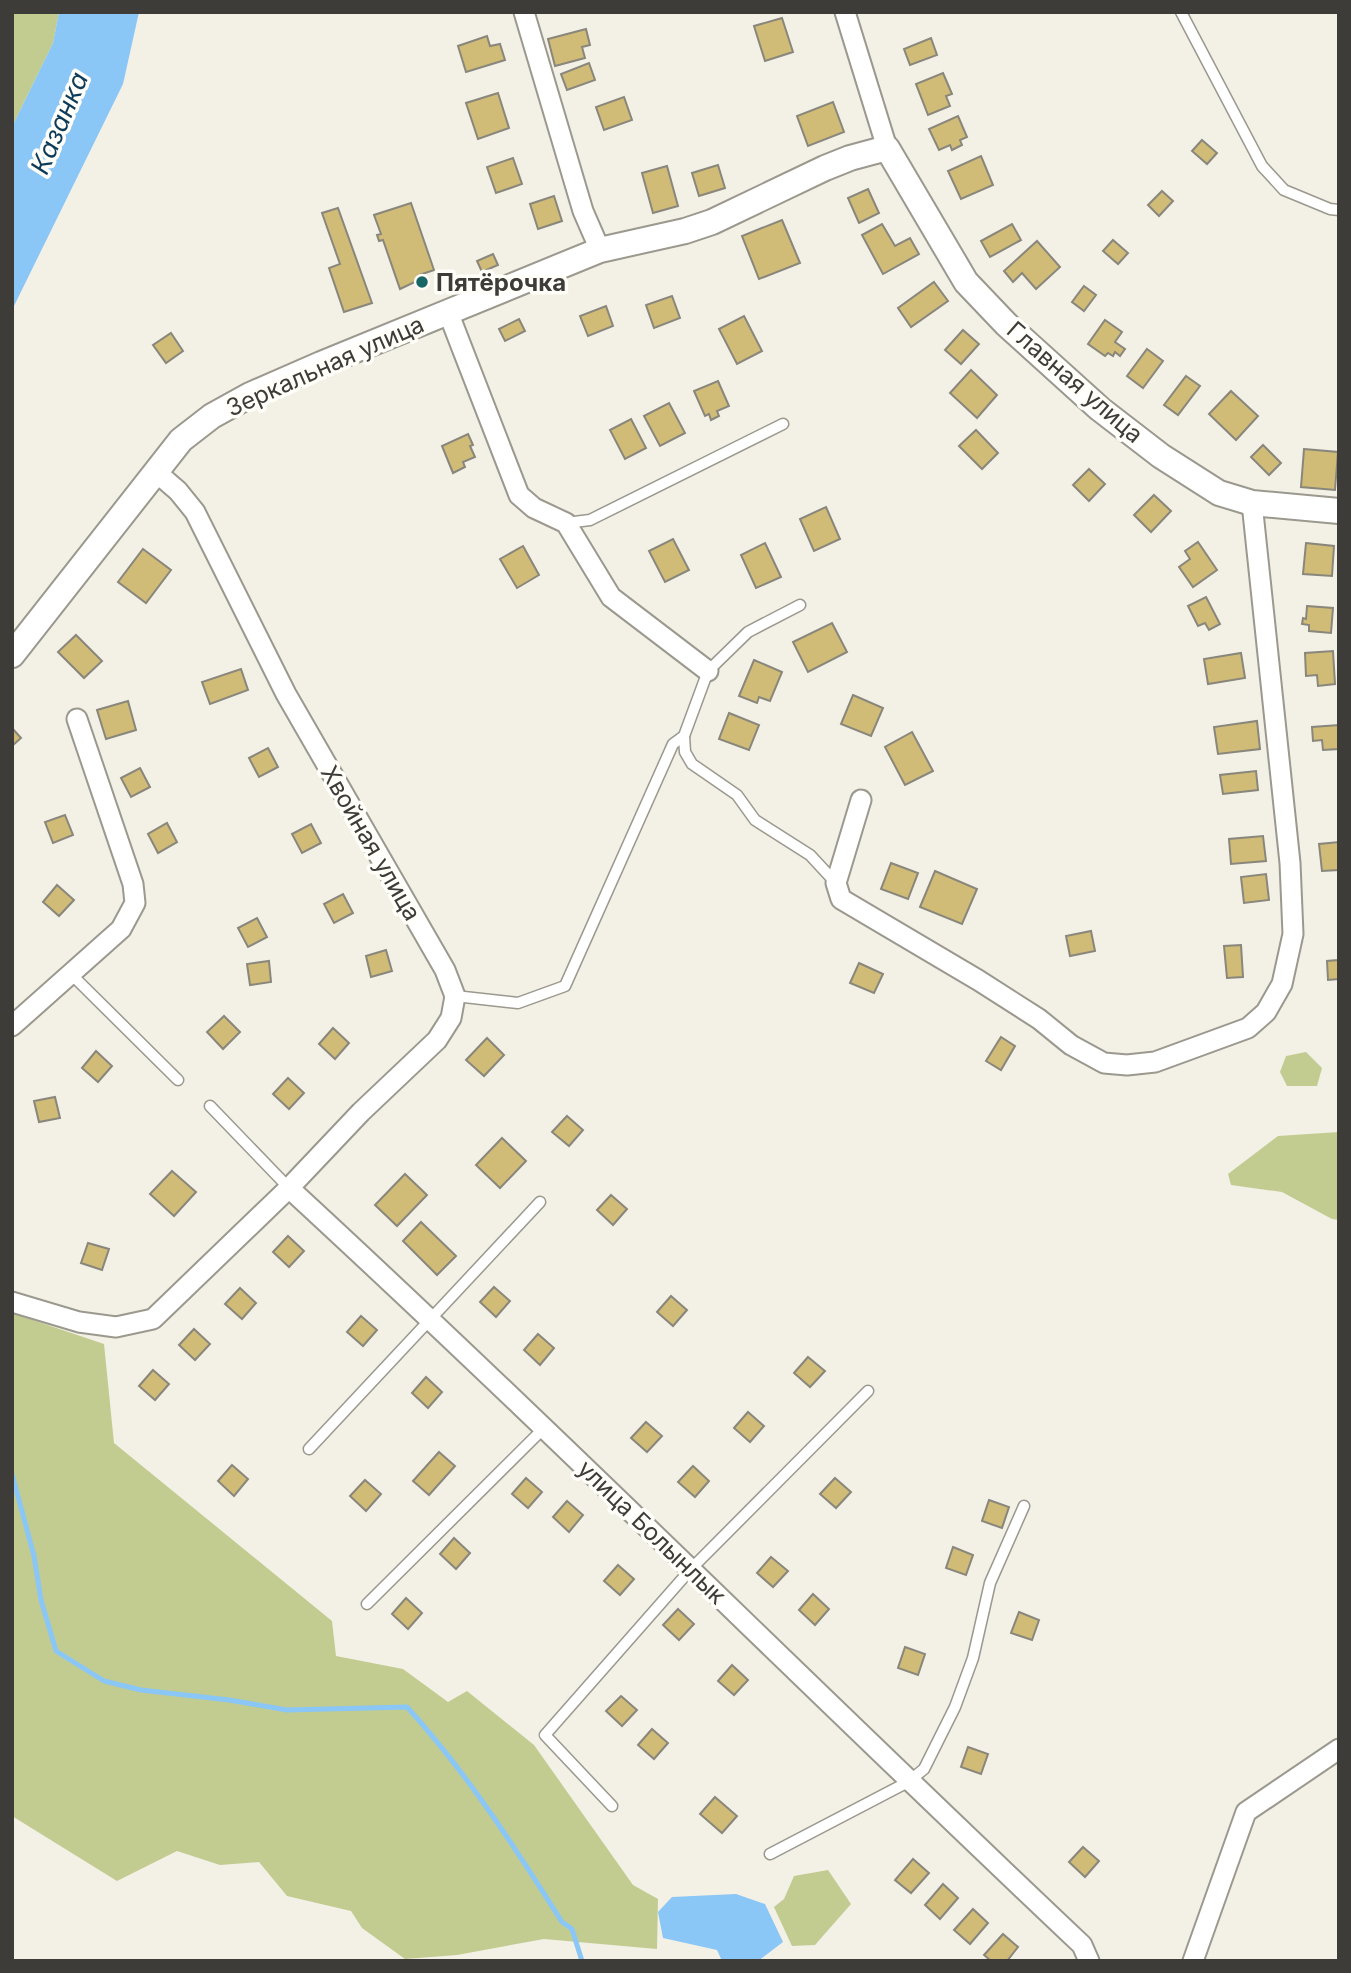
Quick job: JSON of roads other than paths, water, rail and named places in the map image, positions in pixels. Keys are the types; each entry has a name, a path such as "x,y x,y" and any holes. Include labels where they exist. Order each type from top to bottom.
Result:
{"street":[{"path":"524,12 583,211 600,250"},
{"path":"845,12 887,148"},
{"name":"Зеркальная улица","path":"12,655 155,471 181,440 212,416 262,390 600,250 685,231 712,222 837,163 887,148"},
{"name":"Главная улица","path":"887,148 966,282 1006,324 1100,409 1161,456 1219,493 1252,503 1339,511"},
{"path":"448,312 519,495 534,508 566,523 611,597 708,671"},
{"name":"Хвойная улица","path":"155,471 178,491 195,512 286,694 445,971 455,996"},
{"path":"861,800 836,883 841,900 978,980 1039,1020 1071,1045 1104,1063 1127,1065 1155,1062 1248,1028 1266,1012 1282,984 1293,934 1290,863 1252,503"},
{"path":"12,1026 121,929 135,903 133,884 77,719"},
{"path":"12,1302 79,1321 116,1326 153,1318 289,1188 361,1112 437,1040 451,1018 455,996"},
{"name":"улица Болынлык","path":"289,1188 432,1320 908,1782 1082,1945 1090,1961"},
{"path":"1193,1961 1245,1812 1339,1749"}],"lane":[{"path":"1181,12 1262,166 1284,190 1330,209 1339,210"},
{"path":"566,523 590,520 783,425"},
{"path":"800,606 748,632 708,671 684,736 685,752 692,764 737,795 755,820 810,855 836,883"},
{"path":"455,996 518,1003 565,986 673,744 684,736"},
{"path":"71,974 178,1080"},
{"name":"улица Болынлык","path":"210,1106 289,1188"},
{"path":"309,1449 540,1202"},
{"path":"612,1806 545,1735 691,1569 868,1391"},
{"path":"367,1604 544,1428"},
{"path":"770,1854 908,1782 924,1769 955,1707 973,1658 990,1583 1024,1506"}],"water":[{"name":"Казанка","path":"59,12 139,12 123,84 12,310 12,127 53,43"},
{"path":"736,1894 765,1904 783,1942 758,1961 722,1961 717,1950 663,1938 658,1912 672,1897"}],"waterway":[{"path":"12,1474 34,1556 41,1600 56,1651 104,1681 141,1690 287,1710 407,1707 470,1784 562,1922 572,1929 582,1961"}],"place":[{"name":"Пятёрочка","path":"422,282"}]}
